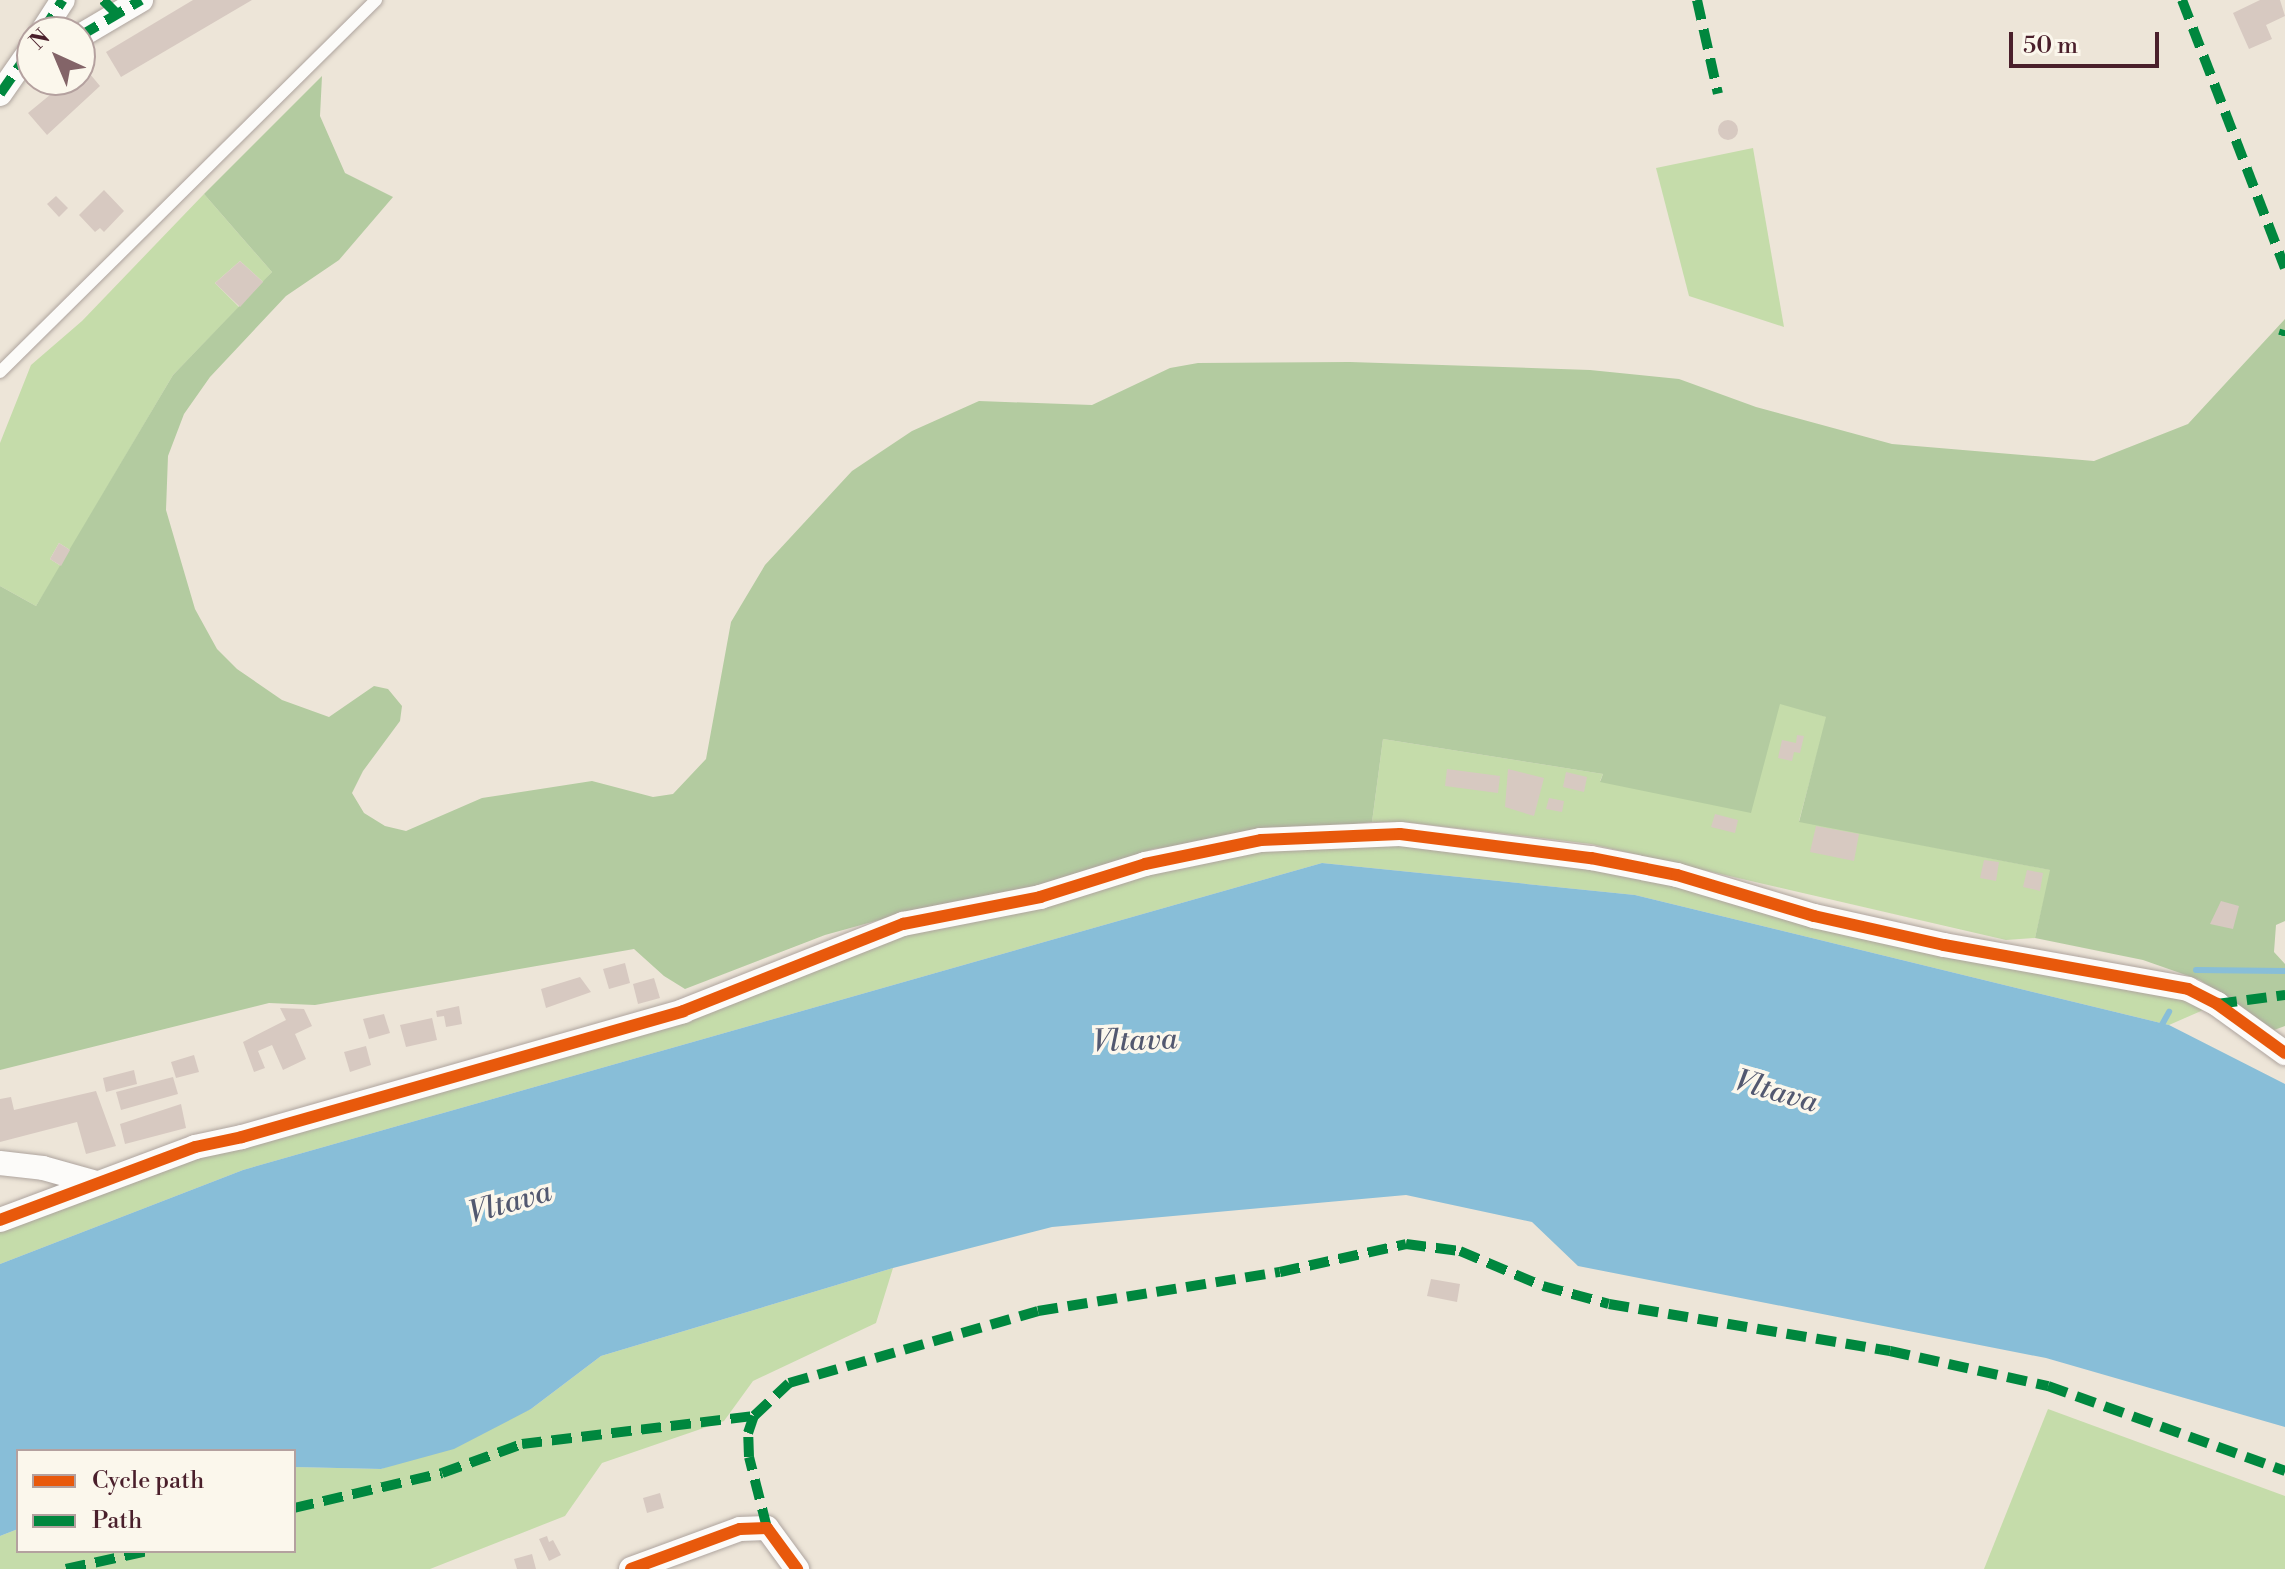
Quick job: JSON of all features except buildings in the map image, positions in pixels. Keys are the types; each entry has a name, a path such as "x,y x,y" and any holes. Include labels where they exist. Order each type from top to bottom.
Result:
{"street":[{"path":"96,22 111,8 141,0"},
{"path":"0,94 16,73"},
{"path":"0,1220 93,1182 195,1147 242,1137 683,1011 903,924 1040,897 1145,864 1261,840 1400,834 1591,858 1677,875 1814,916 1930,942 2188,989 2217,1004 2285,1053"},
{"path":"0,1163 43,1168 93,1182"},
{"path":"631,1569 740,1529 767,1528 797,1569"}],"lane":[{"path":"0,372 376,0"}],"green space":[{"path":"322,76 320,116 345,173 393,197 339,260 286,296 210,377 184,414 168,456 166,510 195,609 217,649 237,669 282,700 329,717 374,686 388,689 402,706 400,721 363,771 352,793 364,813 385,826 406,831 482,798 592,781 653,797 673,794 706,759 731,622 765,565 852,471 912,431 979,401 1092,405 1170,368 1198,363 1350,362 1590,370 1679,379 1756,407 1892,444 2094,461 2188,424 2285,319 2285,921 2276,925 2274,952 2285,964 2285,1026 2274,1030 2200,980 2143,960 2035,938 2050,870 1799,822 1826,717 1780,704 1751,813 1600,782 1603,774 1383,739 1372,822 1153,849 1045,886 901,914 825,935 685,989 664,976 634,949 315,1005 269,1003 0,1070 0,586 36,606 173,375 272,272 204,194"},
{"path":"1753,148 1784,327 1689,296 1656,168"},
{"path":"204,194 272,272 263,282 240,261 215,283 239,307 173,375 70,550 59,543 50,559 61,566 36,606 0,586 0,443 31,365 82,321"},
{"path":"1780,703 1827,717 1799,821 2051,870 2035,938 2006,940 1591,844 1404,822 1372,822 1383,739 1603,774 1600,781"},
{"path":"1400,834 1591,858 2217,1004 2169,1025 1635,895 1322,863 243,1170 0,1264 0,1220 93,1182 683,1011 903,924 1145,864"},
{"path":"893,1268 876,1323 753,1381 724,1421 602,1463 565,1516 430,1569 0,1569 0,1536 16,1530 16,1553 296,1553 296,1467 381,1469 531,1409 601,1356"},
{"path":"2048,1409 2285,1496 2285,1569 1984,1569"}],"water":[{"name":"Vltava","path":"1322,863 1635,895 2169,1025 2285,1084 2285,1427 2046,1358 1578,1266 1532,1222 1406,1195 1052,1227 893,1268 601,1356 531,1409 454,1449 381,1469 296,1467 296,1449 16,1449 16,1530 0,1536 0,1264 243,1170"}],"waterway":[{"path":"2196,970 2285,971"},
{"path":"2159,1030 2169,1012"}],"marked path":[{"path":"52,16 63,0"},
{"path":"103,0 119,16"},
{"path":"96,27 141,0"},
{"path":"1697,0 1718,94"},
{"path":"2182,0 2285,268"},
{"path":"0,94 16,71"},
{"path":"2283,336 2285,330"},
{"path":"2217,1004 2285,995"},
{"path":"767,1528 749,1457 748,1433 754,1416 789,1383 1038,1311 1280,1272 1406,1244 1460,1251 1543,1286 1609,1304 1890,1351 2048,1386 2285,1471"},
{"path":"296,1508 442,1473 522,1444 754,1416"},
{"path":"66,1569 139,1553"}],"cycle path":[{"path":"0,1220 195,1147 242,1137 683,1011 903,924 1040,897 1145,864 1261,840 1400,834 1591,858 1677,875 1814,916 1944,945 2188,989 2217,1004 2285,1053"},
{"path":"631,1569 740,1529 767,1528 797,1569"}]}
